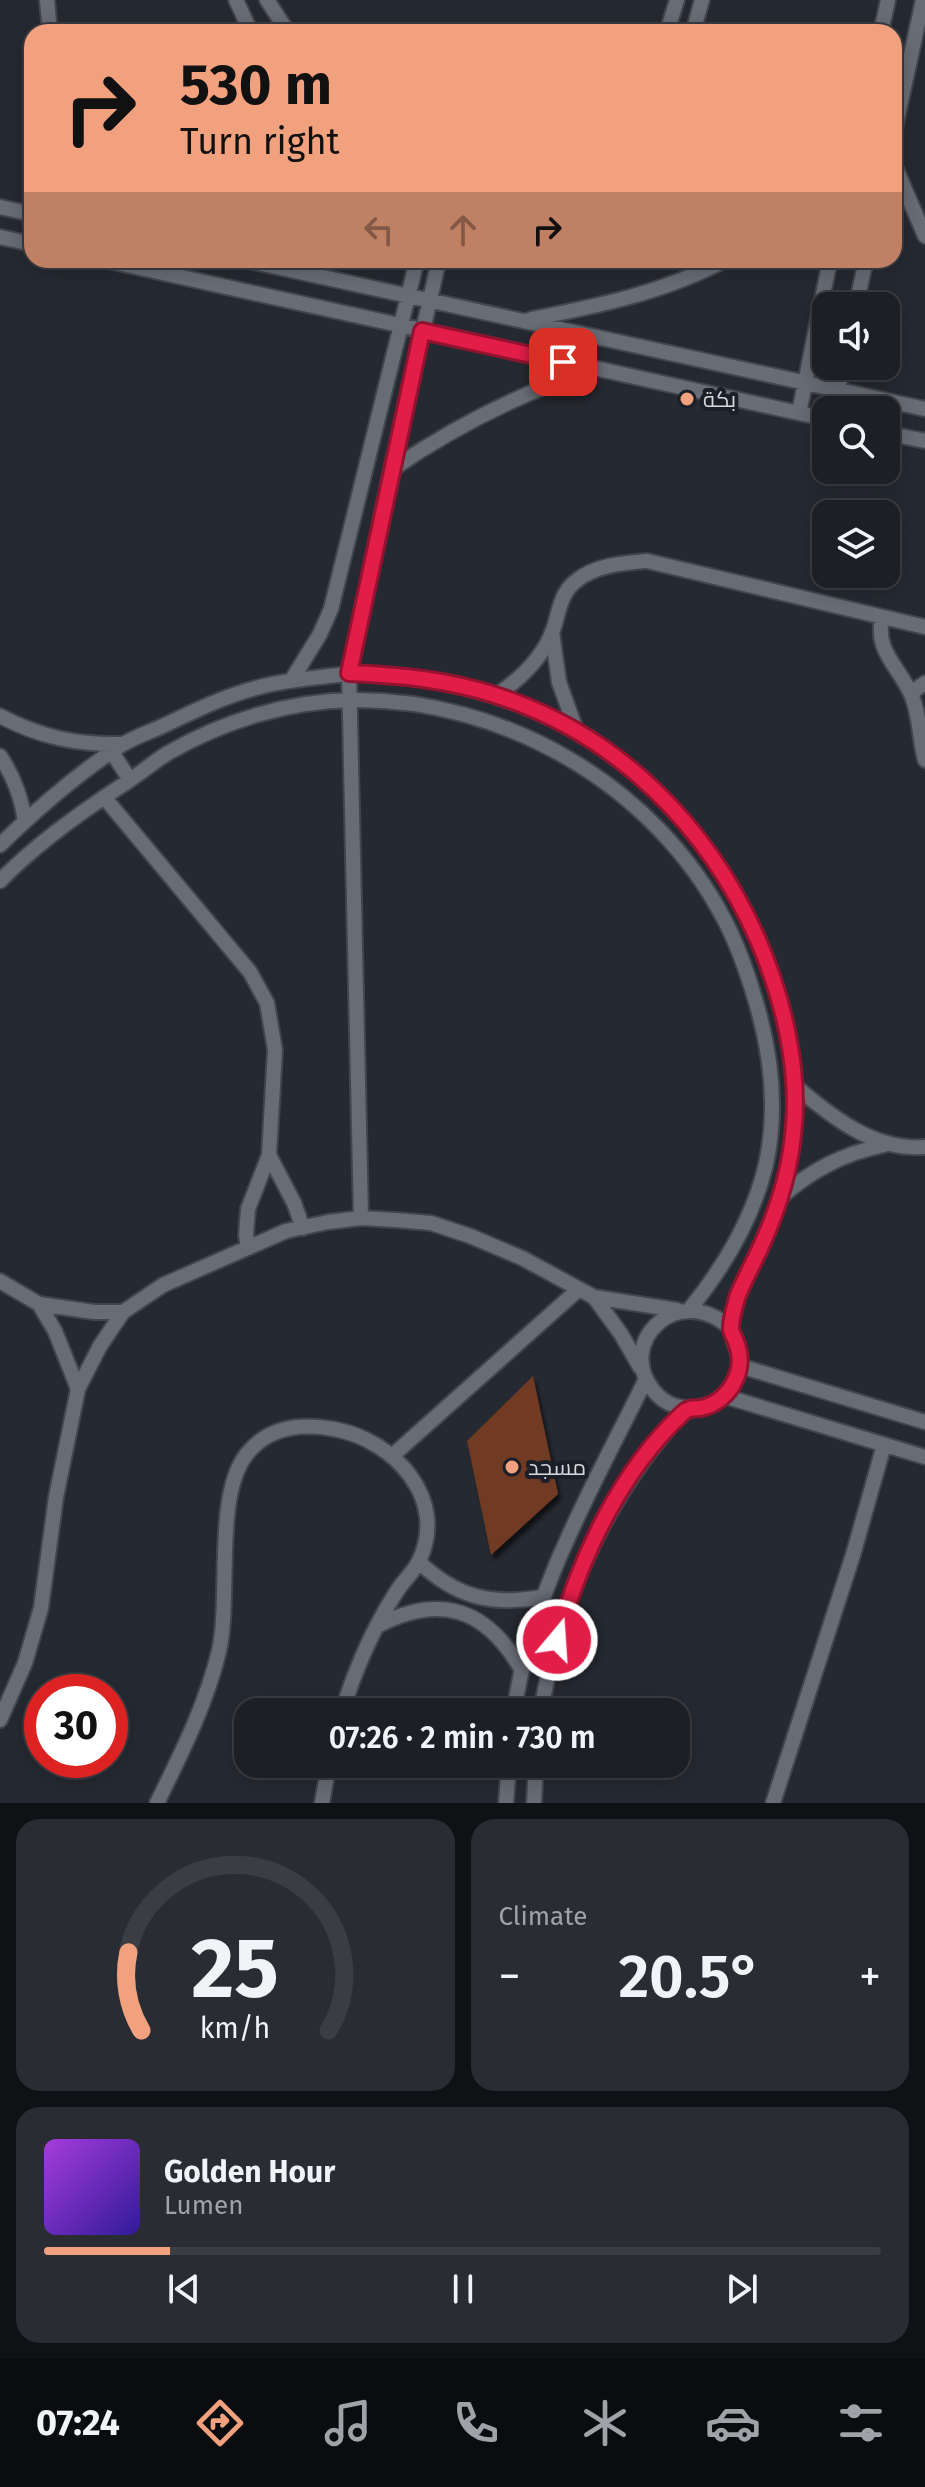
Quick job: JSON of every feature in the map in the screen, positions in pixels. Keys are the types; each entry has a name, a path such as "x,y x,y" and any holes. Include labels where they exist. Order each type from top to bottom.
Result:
{"street":[{"path":"47,0 49,24"},
{"path":"236,0 247,24"},
{"path":"267,0 283,24"},
{"path":"671,24 677,0"},
{"path":"695,24 702,0"},
{"path":"883,24 888,0"},
{"path":"902,96 923,0"},
{"path":"902,183 925,236"},
{"path":"0,207 24,212"},
{"path":"0,237 24,242"},
{"path":"140,268 812,416"},
{"path":"281,268 925,409"},
{"path":"291,681 320,634 331,609 415,268"},
{"path":"361,1218 349,673 437,268"},
{"path":"523,321 624,299 707,268"},
{"path":"799,413 828,268"},
{"path":"859,292 864,268"},
{"path":"391,470 468,420 522,394 594,369"},
{"path":"836,396 840,380"},
{"path":"900,436 925,441"},
{"path":"497,695 530,668 552,631 559,604 575,581 609,565 647,561 925,627"},
{"path":"882,618 882,649 911,693 925,760"},
{"path":"552,631 559,682 577,732"},
{"path":"0,845 25,821 117,748 198,709 254,688 291,681 349,673 402,676 497,695 538,712 605,749 644,778 683,818 717,862 745,910 765,955 780,1002 795,1086 790,1161 781,1197 737,1300 731,1329"},
{"path":"911,693 925,683"},
{"path":"0,881 45,840 168,753 213,731 263,713 297,705 350,700 400,702 447,709 504,726 560,753 613,789 662,834 697,875 725,921 759,1012 772,1094 771,1128 763,1174 744,1227 729,1256 686,1310 667,1316 654,1326 646,1340 642,1356 645,1376 567,1537 542,1597 520,1667 516,1698"},
{"path":"0,716 56,740 117,748"},
{"path":"117,748 130,780"},
{"path":"0,756 21,796 25,821"},
{"path":"104,797 250,972 272,1021 275,1050 269,1155 248,1209 248,1248"},
{"path":"795,1086 837,1118 884,1145"},
{"path":"781,1197 828,1162 856,1151 884,1145 925,1147"},
{"path":"269,1155 303,1228"},
{"path":"0,1720 25,1663 41,1608 56,1497 78,1389 100,1346 123,1312 163,1285 286,1231 361,1218 431,1223 522,1258 594,1297 641,1307 704,1312 719,1318 731,1329 739,1347 740,1366 734,1382 724,1396 712,1404 686,1409 669,1404 655,1393 621,1334 594,1297"},
{"path":"0,1281 39,1304 94,1312 123,1312"},
{"path":"392,1456 579,1289"},
{"path":"39,1304 55,1331 78,1389"},
{"path":"740,1366 925,1422"},
{"path":"724,1396 925,1457"},
{"path":"543,1698 563,1619 593,1544 633,1472 686,1409"},
{"path":"157,1803 186,1744 219,1649 226,1527 234,1479 245,1455 264,1437 288,1427 314,1426 342,1431 368,1441 392,1456 412,1475 424,1503 427,1533 419,1562 397,1590 378,1625 353,1676 346,1698"},
{"path":"773,1803 853,1555 884,1445"},
{"path":"419,1562 433,1575 467,1594 504,1601 542,1597"},
{"path":"459,1612 467,1594"},
{"path":"378,1625 403,1613 431,1608 459,1612 485,1624 506,1643 520,1667"},
{"path":"322,1803 326,1778"},
{"path":"506,1803 508,1778"},
{"path":"534,1803 535,1778"}],"building":[{"name":"مسجد","path":"533,1376 558,1494 491,1555 467,1441"}],"place":[{"name":"بكة","path":"687,399"},
{"name":"مسجد","path":"512,1467"}],"route":[{"path":"557,1640 593,1544 633,1472 686,1409 712,1404 724,1396 734,1382 740,1366 739,1347 731,1329 747,1272 762,1245 781,1197 790,1161 795,1086 780,1002 765,955 745,910 717,862 683,818 644,778 577,732 497,695 402,676 349,673 422,331 563,362"}]}
